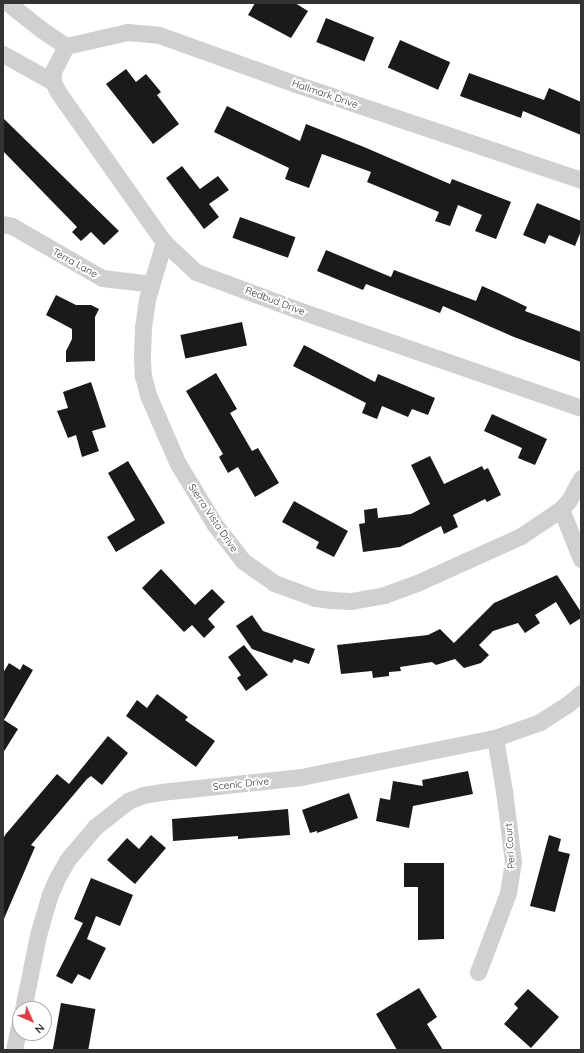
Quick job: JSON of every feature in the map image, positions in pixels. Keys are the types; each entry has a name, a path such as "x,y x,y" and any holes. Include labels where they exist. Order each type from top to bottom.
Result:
{"street":[{"path":"3,54 53,82 53,71 66,46 42,30 8,3"},
{"name":"Hallmark Drive","path":"66,46 127,32 159,35 300,85 581,180"},
{"name":"Redbud Drive","path":"53,82 58,92 164,242 188,266 206,277 581,408"},
{"name":"Terra Lane","path":"6,222 102,278 152,284"},
{"name":"Sierra Vista Drive","path":"164,242 147,299 142,342 143,376 148,395 177,462 215,525 243,561 274,583 315,598 331,600 351,601 384,595 417,583 521,536 561,509 569,500 581,478"},
{"path":"561,509 581,559"},
{"name":"Scenic Drive","path":"25,1001 38,935 57,878 68,859 95,826 108,814 128,801 143,795 161,792 301,777 495,738 510,734 540,722 568,704 581,693"},
{"name":"Peri Court","path":"478,972 508,893 513,862 504,791 495,738"}],"building":[{"path":"255,3 295,3 308,11 291,38 248,15"},
{"path":"326,18 374,37 364,62 316,42"},
{"path":"400,40 450,62 438,90 388,67"},
{"path":"126,69 136,82 146,74 161,92 157,95 179,124 153,144 106,84"},
{"path":"469,73 544,100 549,88 581,102 581,135 523,111 521,118 460,96"},
{"path":"227,106 300,141 306,124 450,184 452,179 511,202 496,239 475,231 482,215 458,205 450,226 435,221 439,212 367,182 371,172 322,154 309,188 285,179 289,168 214,132"},
{"path":"3,118 119,231 104,245 91,232 81,241 72,232 77,227 3,151"},
{"path":"182,166 200,189 218,176 229,190 209,204 219,217 204,229 166,178"},
{"path":"537,203 581,221 581,231 575,246 549,235 545,244 523,235"},
{"path":"240,217 295,237 288,258 232,238"},
{"path":"326,250 391,277 394,270 476,301 482,286 498,293 527,307 525,311 581,332 581,362 514,337 443,306 440,313 366,284 363,290 317,271"},
{"path":"56,295 76,305 91,305 99,309 95,317 95,361 66,362 66,351 72,339 72,329 46,315"},
{"path":"242,322 247,345 185,359 180,335"},
{"path":"304,345 375,382 378,374 435,398 428,415 412,409 408,417 382,406 377,419 362,413 366,403 293,366"},
{"path":"216,373 237,409 230,413 252,451 258,448 279,483 255,497 238,467 228,473 219,457 223,454 186,391"},
{"path":"91,382 106,427 92,431 99,451 82,457 76,435 68,438 57,411 68,408 63,392"},
{"path":"492,414 547,439 535,465 518,458 522,448 484,431"},
{"path":"430,456 444,484 482,466 484,470 488,468 501,495 487,502 485,499 453,515 458,527 444,534 441,526 400,547 363,552 359,524 365,523 364,510 377,508 378,518 411,514 430,504 411,465"},
{"path":"128,461 165,523 116,552 107,537 135,520 108,473"},
{"path":"294,501 348,531 334,557 316,548 319,542 282,522"},
{"path":"161,569 195,605 212,589 225,602 208,619 215,627 204,638 192,625 184,632 142,588"},
{"path":"557,575 581,612 581,618 570,625 556,602 535,615 540,623 525,633 518,623 493,631 479,645 489,655 481,663 464,668 455,659 436,665 432,662 400,667 401,671 389,672 389,676 373,678 372,671 341,674 337,645 428,635 440,629 454,643 494,603"},
{"path":"252,615 263,631 315,649 309,664 294,659 292,663 252,649 236,626"},
{"path":"244,645 268,675 246,691 237,678 241,675 228,657"},
{"path":"9,663 20,670 23,664 33,670 4,720 18,729 3,753 3,673"},
{"path":"157,694 188,717 185,720 215,741 196,767 126,716 137,700 147,708"},
{"path":"108,736 128,753 102,785 91,776 87,779 31,845 35,847 3,921 3,840 5,835 57,774 69,784"},
{"path":"468,771 473,794 413,806 409,828 376,821 380,798 390,800 393,781 423,786 422,780"},
{"path":"349,793 358,818 317,833 317,831 310,833 302,810"},
{"path":"288,809 290,835 238,839 238,836 173,841 172,819"},
{"path":"151,835 166,848 135,884 107,860 127,838 139,849"},
{"path":"549,835 561,839 558,851 570,854 555,912 530,906"},
{"path":"404,863 444,863 444,939 418,940 418,887 404,887"},
{"path":"91,878 133,895 120,926 96,916 87,939 106,948 90,980 78,974 72,984 56,976 83,923 74,919"},
{"path":"419,988 437,1017 427,1024 443,1050 397,1050 376,1014"},
{"path":"528,989 559,1017 531,1048 504,1024 518,1008 514,1004"},
{"path":"61,1003 95,1009 88,1050 53,1050"}]}
